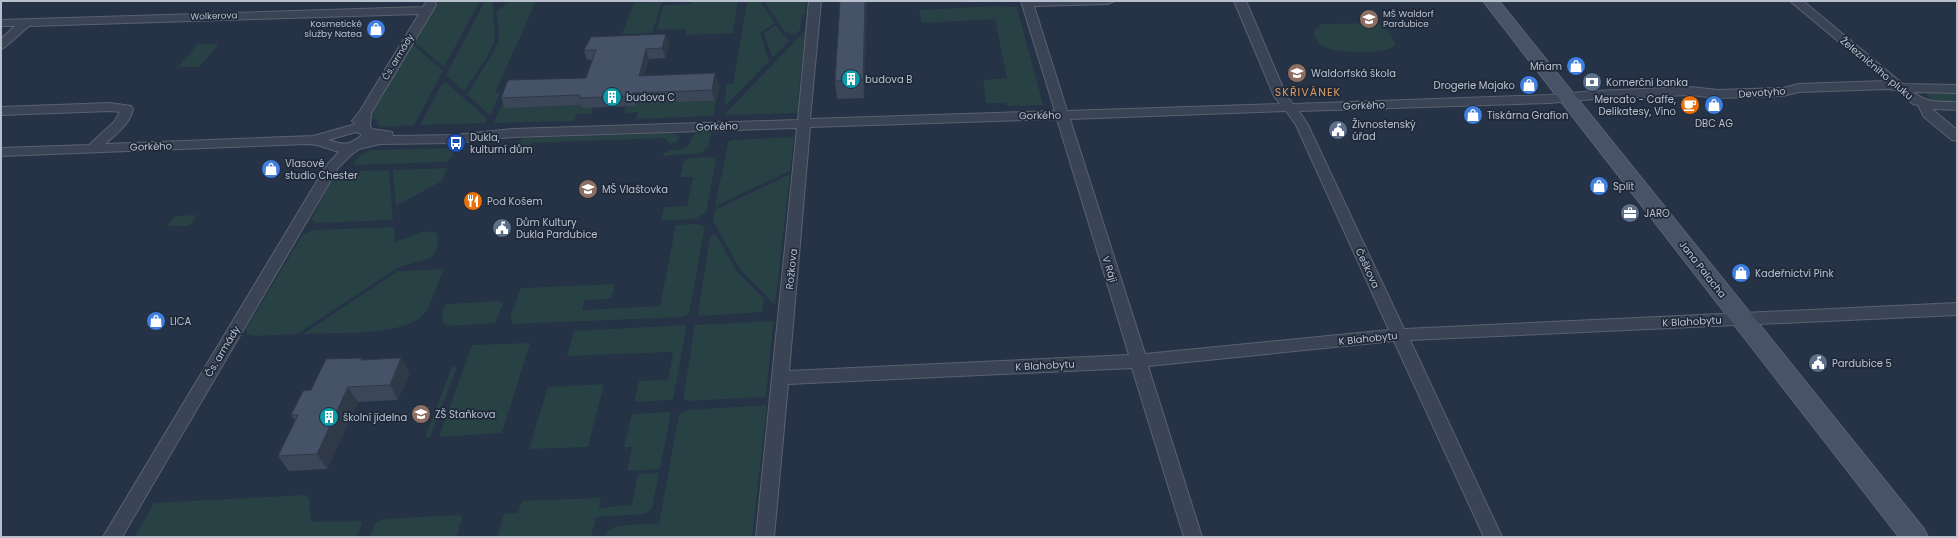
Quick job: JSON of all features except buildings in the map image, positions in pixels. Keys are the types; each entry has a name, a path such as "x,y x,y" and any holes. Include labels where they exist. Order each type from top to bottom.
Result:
{"main road":[{"name":"Jana Palacha","path":"1491,1 1915,537"}],"street":[{"name":"Rožkova","path":"765,537 805,123 815,1"},
{"path":"1028,2 1108,1"},
{"name":"Češkova","path":"1240,1 1280,96 1302,125 1493,537"},
{"name":"Železničního pluku","path":"1796,1 1895,84 1923,104 1929,114 1957,137"},
{"name":"V Ráji","path":"1028,2 1193,537"},
{"name":"Wolkerova","path":"1,23 429,5"},
{"name":"Čs. armády","path":"333,147 331,145 332,140 341,132 357,122 365,113 429,5"},
{"path":"1,45 26,22"},
{"name":"Devotyho","path":"1567,97 1594,94 1690,91 1718,94 1772,92 1799,88 1895,84 1910,88 1957,89"},
{"name":"Gorkého","path":"1,152 319,139 356,128 376,134 387,135 458,132 513,133 1290,108 1567,97"},
{"path":"1923,104 1957,106"},
{"path":"1,111 110,107 127,109 125,117 92,149"},
{"path":"365,113 364,126 366,131"},
{"name":"Čs. armády","path":"112,537 334,166 342,156 358,146 367,138 368,136 366,131"},
{"name":"Gorkého","path":"302,140 318,141 343,149 380,140 454,140 513,133"},
{"path":"333,147 336,155 334,166"},
{"name":"K Blahobytu","path":"780,378 1138,361 1400,335 1957,309"}],"green space":[{"path":"442,1 480,1 444,67 413,41 436,3"},
{"path":"485,1 492,1 493,4 495,40 487,57 464,91 446,75"},
{"path":"510,1 536,1 495,93 500,93 491,114 489,114 467,95 499,40 497,11"},
{"path":"693,1 738,1 733,33 685,35 686,29 657,30 663,5 692,4"},
{"path":"747,1 760,1 775,23 760,33 769,61 727,104 724,105 727,84 733,84"},
{"path":"764,1 807,1 805,13 802,15 800,30 795,34 785,32"},
{"path":"662,2 652,33 622,34 634,3"},
{"path":"996,6 1017,7 1043,105 1009,106 1005,103 986,103 983,80 1007,78 995,19 922,23 919,10"},
{"path":"1379,23 1391,35 1395,45 1390,48 1373,52 1333,50 1321,44 1314,34 1315,29 1321,26 1320,24"},
{"path":"775,25 789,41 774,56 772,56 764,33"},
{"path":"805,31 798,101 802,101 801,113 724,115"},
{"path":"198,44 219,44 199,67 178,67"},
{"path":"412,44 443,71 414,125 381,127 377,124 377,119 370,119 371,115"},
{"path":"446,82 487,119 485,123 420,125 442,84"},
{"path":"717,84 720,84 713,116 636,119 638,112 624,113 625,107 636,103 714,101"},
{"path":"1927,92 1957,93 1957,102 1935,101 1926,95"},
{"path":"507,93 505,108 583,105 593,108 591,114 577,114 574,121 496,123 494,122"},
{"path":"712,131 708,147 701,153 661,156 668,151 678,150 685,147 691,142 692,137 697,133"},
{"path":"677,134 680,137 678,141 670,144 665,138 532,143 523,149 515,147 517,141 524,138"},
{"path":"794,137 790,171 715,206 728,142 733,140"},
{"path":"454,149 454,153 450,159 444,162 353,165 360,155 372,150"},
{"path":"711,157 716,160 706,213 694,219 661,221 664,207 687,206 693,177 680,177 684,161 690,158"},
{"path":"447,168 442,181 396,206 393,170"},
{"path":"389,170 393,220 317,223 311,220 336,172"},
{"path":"790,174 775,305 740,269 713,221 715,210"},
{"path":"197,215 189,226 167,226 175,216"},
{"path":"697,224 705,227 689,314 684,317 513,324 510,317 521,288 615,284 611,299 584,300 582,310 660,306 676,225"},
{"path":"394,227 395,242 424,231 437,233 438,248 431,258 397,268 297,334 253,336 247,334 246,329 303,234 314,230"},
{"path":"716,235 736,270 764,299 762,312 701,316 698,314 710,236"},
{"path":"444,269 424,314 401,327 367,332 303,334 398,271"},
{"path":"499,301 503,304 495,323 449,326 443,323 442,313 444,306 448,304"},
{"path":"773,321 766,397 688,401 683,399 695,325"},
{"path":"687,325 673,399 670,400 634,402 639,381 668,380 673,352 567,356 574,331"},
{"path":"530,343 502,433 439,437 472,345"},
{"path":"452,367 457,367 430,437 425,438"},
{"path":"604,384 588,447 529,449 548,387"},
{"path":"767,405 752,537 604,537 612,528 619,526 659,524 679,414 687,410"},
{"path":"671,413 660,469 627,471 632,447 624,447 632,414"},
{"path":"659,473 652,508 645,514 596,517 591,537 497,537 504,514 518,513 522,501 598,498 601,496 599,508 632,505 638,474"},
{"path":"305,495 309,498 311,522 361,521 362,524 356,537 135,537 154,503"},
{"path":"460,515 462,519 456,537 370,537 376,523 382,519"}],"place":[{"name":"MŠ Waldorf Pardubice","path":"1369,19"},
{"name":"Kosmetické služby Natea","path":"376,29"},
{"name":"Mňam","path":"1576,66"},
{"name":"Waldorfská škola","path":"1297,73"},
{"name":"budova B","path":"851,79"},
{"name":"Komerční banka","path":"1592,82"},
{"name":"Drogerie Majako","path":"1529,85"},
{"name":"budova C","path":"612,97"},
{"name":"Mercato - Caffe, Delikatesy, Víno","path":"1690,105"},
{"name":"DBC AG","path":"1714,105"},
{"name":"Tiskárna Grafion","path":"1473,115"},
{"name":"Živnostenský úřad","path":"1338,130"},
{"name":"Dukla, kulturní dům","path":"456,143"},
{"name":"Vlasové studio Chester","path":"271,169"},
{"name":"Split","path":"1599,186"},
{"name":"MŠ Vlaštovka","path":"588,189"},
{"name":"Pod Košem","path":"473,201"},
{"name":"JARO","path":"1630,213"},
{"name":"Dům Kultury Dukla Pardubice","path":"502,228"},
{"name":"Kadeřnictví Pink","path":"1741,273"},
{"name":"LICA","path":"156,321"},
{"name":"Pardubice 5","path":"1818,363"},
{"name":"ZŠ Staňkova","path":"421,414"},
{"name":"školní jídelna","path":"329,417"}],"district":[{"name":"SKŘIVÁNEK","path":"1308,92"}]}
